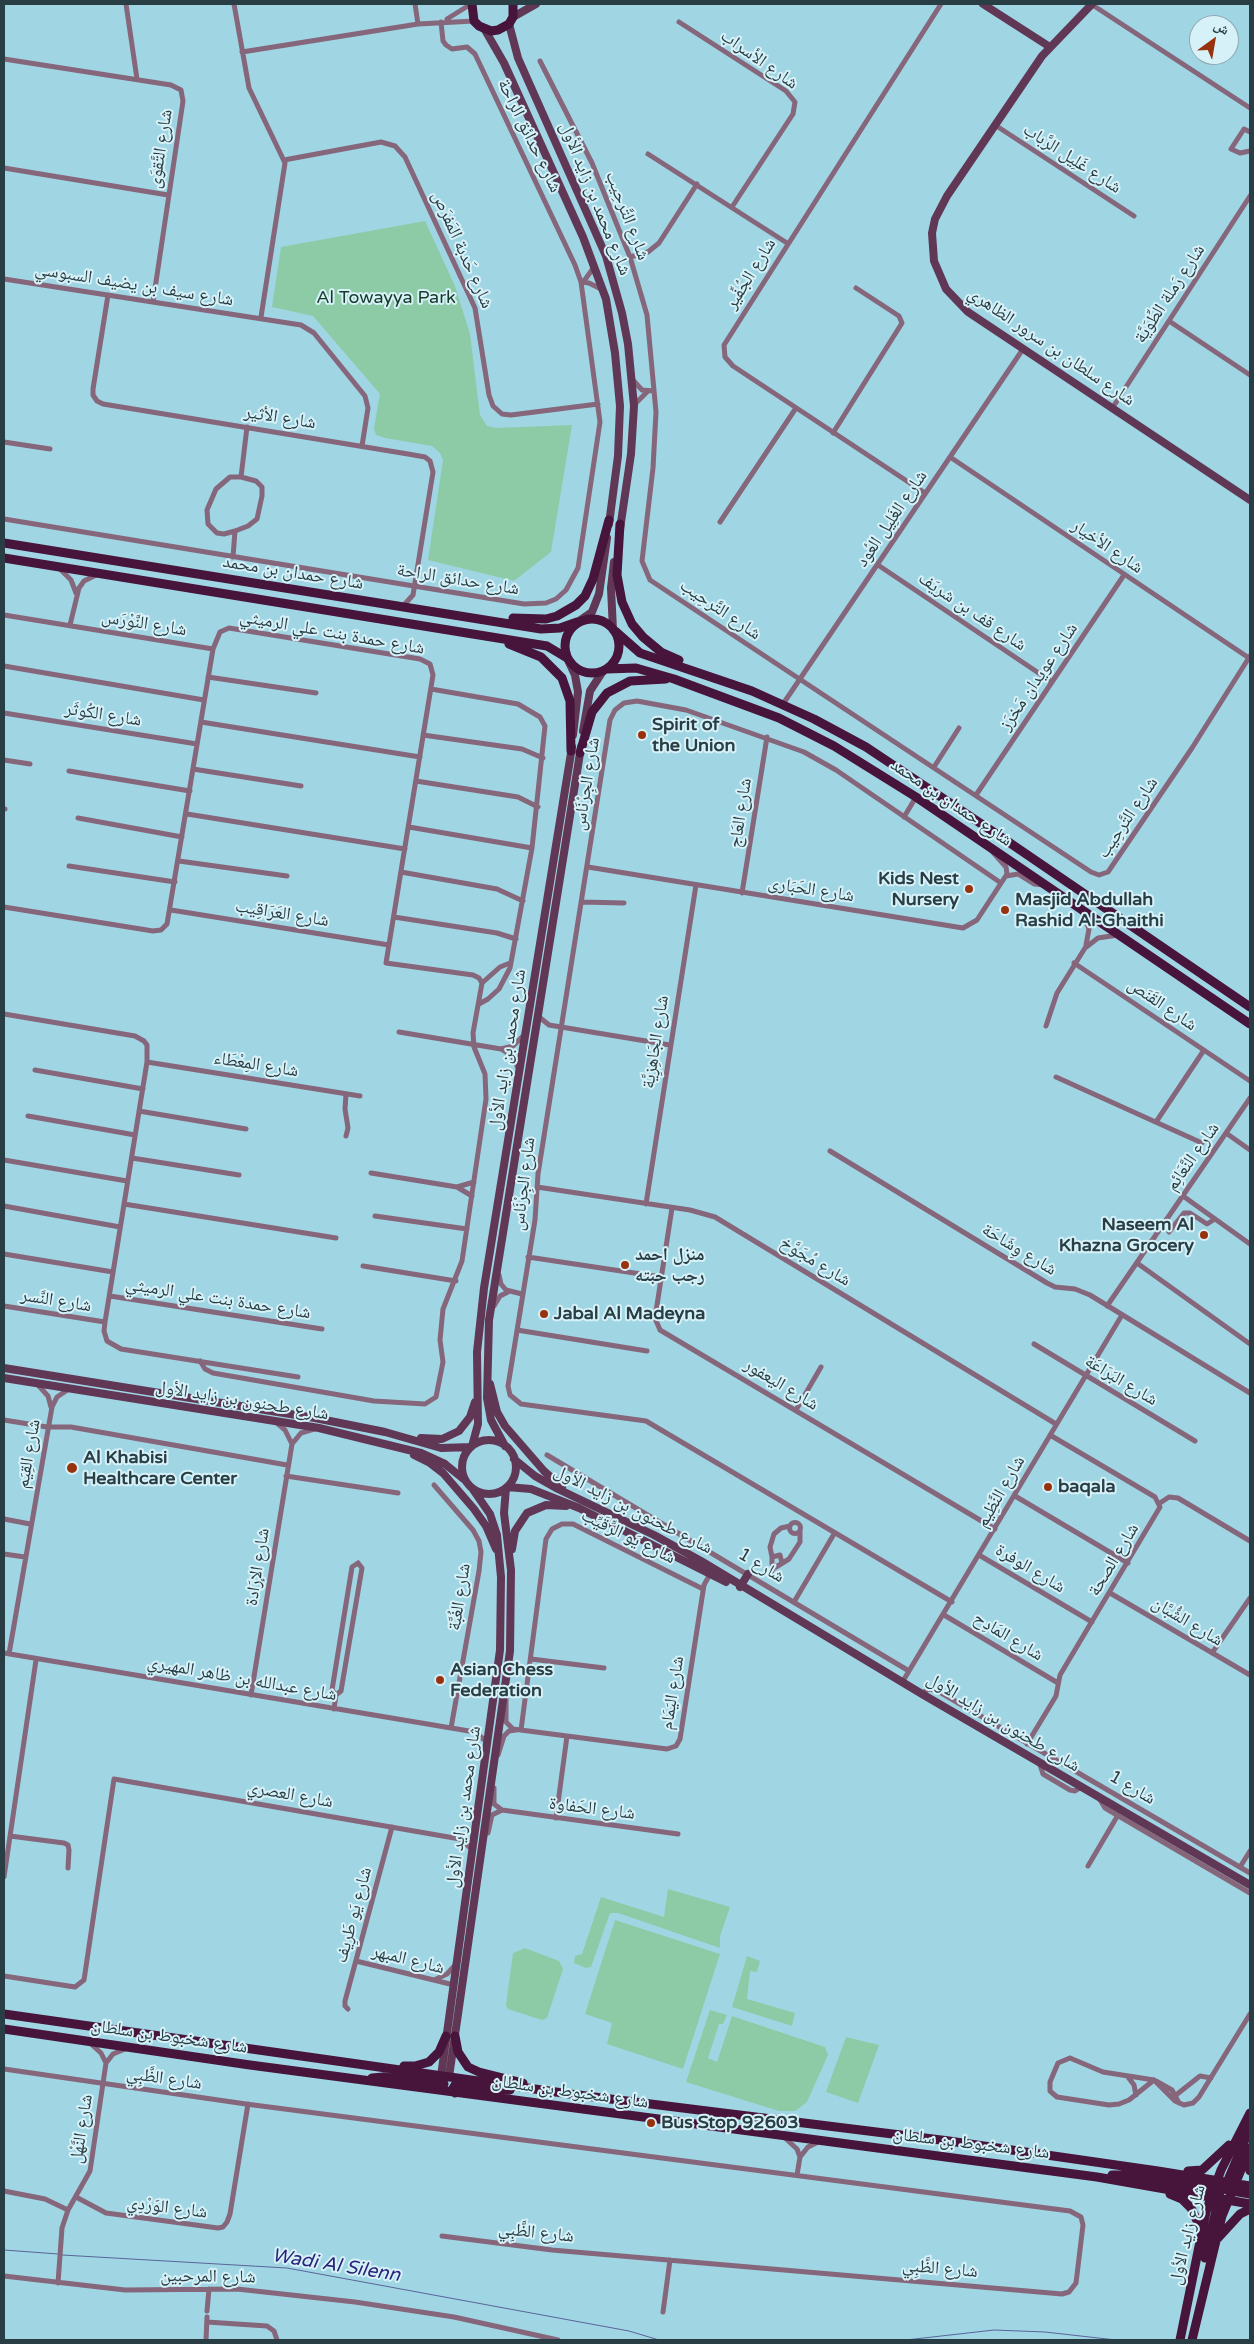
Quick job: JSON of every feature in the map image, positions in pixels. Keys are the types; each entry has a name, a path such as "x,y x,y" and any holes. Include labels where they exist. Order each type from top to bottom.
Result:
{"main road":[{"path":"472,4 474,21 485,30 498,30 536,4"},
{"path":"511,20 513,4"},
{"path":"983,4 1050,47"},
{"name":"شارع سلطان بن سرور الظاهري","path":"1091,4 1050,47 995,125 940,209 932,233 932,246 939,275 946,289 980,321 1113,407 1250,500"},
{"name":"شارع محمد بن زايد الأول","path":"511,20 518,58 606,256 624,321 634,406 631,454 611,588 614,631"},
{"name":"شارع محمد بن زايد الأول","path":"485,30 504,63 595,264 603,290 615,353 620,406 618,456 610,520 599,594 592,612 578,622"},
{"path":"473,618 496,616 535,620 557,616 567,611 585,596 589,589 610,520"},
{"path":"620,524 617,574 622,602 632,624 661,652 718,678"},
{"name":"شارع حمدان بن محمد","path":"4,543 547,629 560,628 578,622"},
{"name":"شارع حمدان بن محمد","path":"4,558 547,646 567,659"},
{"path":"587,619 600,620 614,631 618,650 615,660 605,670 584,672 567,659 564,648 565,638 570,629 578,622 587,619"},
{"name":"شارع حمدان بن محمد","path":"614,631 640,653 718,678 783,704 841,733 897,767 1250,1007"},
{"path":"468,633 530,651 546,660 557,671 565,685 570,701 576,752"},
{"name":"شارع محمد بن زايد الأول","path":"505,1446 495,1429 489,1411 487,1369 491,1301 536,1030 576,752 578,702 576,682 567,659"},
{"name":"شارع حمدان بن محمد","path":"605,670 636,668 674,680 779,718 857,759 1250,1024"},
{"name":"شارع محمد بن زايد الأول","path":"471,1447 478,1424 477,1352 480,1312 526,1032 576,752 590,691 605,670"},
{"path":"576,752 585,743 592,712 607,693 630,681 674,680"},
{"name":"شارع طحنون بن زايد الأول","path":"4,1368 232,1404 385,1432 441,1448 471,1447"},
{"path":"487,1369 494,1404 505,1426 557,1483 605,1511"},
{"name":"شارع طحنون بن زايد الأول","path":"4,1378 319,1428 430,1456 445,1464 466,1480"},
{"path":"385,1432 426,1439 448,1438 459,1432 468,1422 477,1393"},
{"path":"485,1441 492,1441 505,1446 514,1459 514,1474 506,1487 497,1493 487,1494 472,1488 466,1480 462,1463 471,1447 485,1441"},
{"path":"384,1443 422,1459 443,1473 484,1521 500,1562"},
{"name":"شارع طحنون بن زايد الأول","path":"514,1459 545,1482 654,1535 1250,1885"},
{"name":"شارع محمد بن زايد الأول","path":"451,2036 457,2023 510,1651 510,1558 504,1513 506,1487"},
{"name":"شارع طحنون بن زايد الأول","path":"506,1487 531,1489 579,1508 710,1574 740,1587"},
{"name":"شارع محمد بن زايد الأول","path":"445,2076 451,2036 456,1964 500,1650 500,1562 495,1525 472,1488"},
{"path":"510,1558 515,1531 527,1514 546,1505 579,1508"},
{"path":"740,1587 748,1574"},
{"path":"454,1985 459,1988 454,2014 457,2023"},
{"name":"شارع شخبوط بن سلطان","path":"4,2014 445,2076 1158,2170 1223,2190 1250,2204"},
{"name":"شارع شخبوط بن سلطان","path":"4,2029 89,2043 820,2141 929,2153 1097,2177 1223,2190 1250,2186"},
{"path":"373,2066 422,2064 434,2057 451,2036 458,2052 468,2067 479,2072 517,2081 534,2088"},
{"path":"365,2080 383,2077 445,2076 453,2092"},
{"path":"453,2092 452,2090 455,2085 504,2090 519,2086"},
{"name":"شارع زايد الأول","path":"1192,2340 1214,2245 1223,2190 1240,2131 1250,2113"},
{"path":"1204,2285 1203,2266 1223,2190 1250,2128"},
{"path":"1158,2170 1202,2170 1224,2152 1240,2131"},
{"path":"1250,2148 1248,2163 1250,2171"},
{"name":"شارع زايد الأول","path":"1180,2340 1202,2230 1223,2190 1250,2148"},
{"path":"1097,2177 1119,2184 1179,2197 1195,2213 1202,2230"},
{"path":"1223,2190 1250,2194"},
{"path":"1214,2245 1229,2224 1243,2211 1250,2209"}],"street":[{"path":"126,4 137,80"},
{"path":"234,4 249,88 284,160 261,317"},
{"path":"415,4 418,24"},
{"path":"441,22 458,14 472,4"},
{"name":"شارع الجُفِّير","path":"925,493 733,366 728,362 724,352 726,339 941,4"},
{"path":"1091,4 1250,108"},
{"path":"242,52 418,24 474,21"},
{"name":"شارع حدائق الراحة","path":"4,519 524,604 546,603 561,594 572,580 578,568 598,436 598,404 582,282 576,265 475,54 466,47 452,48 446,45 443,41 441,22"},
{"name":"شارع الأسراب","path":"679,22 786,91 795,102 793,114 732,207"},
{"name":"شارع التَّقوَى","path":"4,59 176,86 183,95 153,302"},
{"name":"شارع التَّرحِيب","path":"540,61 592,163 630,257 647,315 655,436 643,549 645,571 650,580 1091,872 1104,874 1192,748 1250,657"},
{"name":"شارع غَلِيل الرَّباب","path":"995,125 1134,216"},
{"path":"1250,132 1244,129 1231,149 1240,153 1250,151"},
{"name":"شارع حَدبة المَفرَص","path":"284,160 381,142 395,146 405,157 475,308 489,396 493,406 505,415 511,415 598,404"},
{"path":"648,154 787,243"},
{"path":"4,168 168,195"},
{"path":"630,257 648,252 659,243 697,184"},
{"name":"شارع رَملة الطِّوَيَّة","path":"1113,407 1250,196"},
{"path":"595,264 582,282 603,290"},
{"name":"شارع سيف بن يضيف السبوسي","path":"4,279 294,322 310,330 365,396 368,408 362,446"},
{"path":"833,433 902,323 899,316 856,288"},
{"name":"شارع الأثير","path":"108,295 93,389 93,395 97,401 103,404 424,457 433,466 413,595 419,610"},
{"path":"1169,321 1250,375"},
{"name":"شارع الغَلِيل العُود","path":"783,704 1022,349"},
{"path":"631,378 639,388 651,391"},
{"path":"634,406 651,391"},
{"path":"720,522 796,408"},
{"path":"242,477 247,427"},
{"path":"4,442 50,449"},
{"name":"شارع الأخيار","path":"950,457 1124,576 1250,657"},
{"path":"230,477 242,477 256,481 262,487 262,496 258,519 248,526 235,531 224,534 218,533 208,524 208,510 216,488 230,477"},
{"path":"233,557 235,531"},
{"name":"شارع قف بن شريَف","path":"878,565 1052,682"},
{"path":"55,566 71,580 76,593"},
{"path":"70,626 76,593 84,581 102,574"},
{"name":"شارع عويدان مَخرَز","path":"976,795 1124,576"},
{"path":"403,607 413,595"},
{"name":"شارع النَّوْرَس","path":"4,615 213,649"},
{"name":"شارع حمدة بنت علي الرميثي","path":"4,907 153,931 161,930 167,924 187,814 204,700 217,635 229,628 420,658 427,662 433,671 431,689 386,963 475,975 482,983"},
{"path":"4,666 204,700"},
{"path":"208,677 316,693"},
{"path":"431,689 513,703 536,714 545,726 538,807 516,939 506,977 499,989 488,1000 479,1004"},
{"name":"شارع الجِرْنَاس","path":"834,1534 646,1421 620,1419 516,1402 510,1395 508,1386 537,1203 537,1187 610,720 619,706 637,701 686,710 767,737 820,760 1001,882"},
{"name":"شارع الكُوثَر","path":"4,713 197,744"},
{"path":"201,722 420,757"},
{"path":"934,767 959,728"},
{"path":"423,735 522,749 543,758"},
{"name":"شارع العَاج","path":"742,893 767,737"},
{"path":"4,760 30,764"},
{"path":"193,769 301,786"},
{"path":"69,771 190,791"},
{"path":"416,781 518,797 538,807"},
{"path":"904,817 916,797"},
{"path":"187,814 405,849"},
{"path":"78,818 182,837"},
{"path":"408,826 532,848"},
{"path":"991,848 994,855 1006,867 1006,877 1018,874 1034,884 1045,885"},
{"path":"179,861 287,876"},
{"path":"69,866 175,882"},
{"name":"شارع الحَبَارى","path":"588,867 963,928 976,920 1006,877"},
{"path":"401,872 497,889 523,900"},
{"name":"شارع الجَاهِزِيَّة","path":"646,1204 696,885"},
{"path":"582,902 624,903"},
{"name":"شارع العَرَاقِيب","path":"171,910 389,945"},
{"path":"1082,910 1089,929 1085,948"},
{"path":"394,917 497,933 516,939"},
{"path":"1046,1026 1052,1004 1074,963 1085,948 1103,936 1118,935"},
{"path":"200,1361 205,1369 213,1373 374,1401 428,1404 434,1400 438,1391 444,1358 440,1340 443,1309 456,1281 462,1262 487,1086 483,1067 473,1044 472,1034 482,983 500,967 510,963"},
{"name":"شارع القَنَص","path":"1074,963 1250,1081"},
{"name":"شارع حمدة بنت علي الرميثي","path":"4,1014 140,1038 147,1045 148,1062 127,1181 104,1336 115,1347 298,1377"},
{"path":"538,1016 549,1025 670,1045"},
{"path":"536,1030 549,1025"},
{"path":"398,1032 501,1049 513,1046 526,1032"},
{"path":"501,1049 516,1062 519,1074"},
{"path":"1156,1122 1204,1050"},
{"name":"شارع المِعْطَاء","path":"148,1062 360,1096"},
{"path":"36,1070 143,1089"},
{"path":"1056,1076 1202,1143"},
{"path":"346,1094 345,1109 348,1128 346,1136"},
{"name":"شارع النَّعَائِم","path":"1107,1306 1250,1098"},
{"path":"139,1111 246,1128"},
{"path":"28,1116 135,1135"},
{"path":"1226,1133 1250,1150"},
{"name":"شارع وِشَاحَة","path":"830,1151 1054,1288 1083,1292 1250,1393"},
{"path":"132,1158 239,1175"},
{"path":"4,1160 127,1181"},
{"path":"371,1173 457,1187 472,1196"},
{"path":"457,1187 474,1182"},
{"name":"شارع مُجَوَّخ","path":"537,1187 705,1213 719,1219 1056,1424"},
{"path":"1183,1196 1250,1244"},
{"path":"124,1204 336,1238"},
{"path":"4,1206 120,1227"},
{"name":"شارع اليعفور","path":"672,1208 655,1318 660,1330 995,1529"},
{"path":"1169,1232 1180,1216 1186,1212 1205,1223 1211,1223 1215,1219"},
{"path":"375,1216 467,1229"},
{"name":"شارع الجِرْنَاس","path":"503,1235 504,1246 499,1277 501,1284 509,1292"},
{"name":"شارع حمدة بنت علي الرميثي","path":"4,1254 113,1272"},
{"path":"528,1257 661,1278"},
{"path":"1137,1263 1250,1344"},
{"path":"363,1266 456,1281"},
{"path":"488,1344 492,1330 494,1304 500,1296 509,1292 522,1294"},
{"name":"شارع حمدة بنت علي الرميثي","path":"110,1296 322,1329"},
{"name":"شارع النَّسر","path":"4,1306 105,1322"},
{"name":"شارع النَّظِيم","path":"902,1681 952,1602 1122,1315"},
{"path":"517,1330 647,1351"},
{"name":"شارع البَرَاعَة","path":"1034,1344 1194,1441"},
{"path":"796,1410 821,1367"},
{"name":"شارع القِيَم","path":"35,1383 44,1391 52,1407"},
{"name":"شارع القِيَم","path":"6,1654 47,1427 52,1407 57,1397 72,1389"},
{"path":"4,1420 47,1427 71,1427 287,1465"},
{"path":"272,1421 285,1430 292,1444 301,1434 319,1428"},
{"path":"1050,1435 1155,1497 1160,1503 1170,1497 1178,1498 1250,1541"},
{"name":"شارع الإرَادة","path":"251,1695 287,1465 292,1444"},
{"name":"شارع 1","path":"547,1455 909,1671"},
{"path":"286,1476 398,1493"},
{"name":"شارع الغُبَّة","path":"434,1485 473,1530 479,1541 481,1552 451,1728"},
{"path":"1015,1496 1128,1563"},
{"name":"شارع الصحة","path":"1027,1744 1056,1696 1060,1675 1159,1510 1160,1503"},
{"path":"4,1519 30,1524"},
{"path":"764,1583 774,1566 790,1560 799,1544 801,1527 798,1523 792,1523 790,1526 781,1528 774,1534 770,1547 771,1562 774,1566"},
{"name":"شارع يَو الرِّقَيِّب","path":"519,1730 531,1659 546,1539 552,1529 562,1524 578,1526 704,1589"},
{"path":"794,1602 834,1534 952,1602"},
{"path":"4,1554 25,1557"},
{"path":"772,1557 780,1555 782,1563"},
{"name":"شارع الوفرة","path":"979,1555 1092,1622"},
{"path":"334,1709 336,1695 341,1691 362,1566 358,1563 352,1567 332,1690 336,1695"},
{"name":"شارع اليَمَام","path":"519,1730 667,1749 676,1746 680,1738 704,1589 710,1574"},
{"name":"شارع الشُّبَّان","path":"1110,1593 1250,1675"},
{"path":"1212,1653 1250,1598"},
{"name":"شارع المَادِح","path":"944,1615 1058,1683"},
{"name":"شارع عبدالله بن ظاهر المهيري","path":"6,1654 475,1732"},
{"path":"531,1659 604,1668"},
{"path":"4,1877 36,1660"},
{"name":"شارع 1","path":"922,1694 928,1689 936,1690 1250,1873"},
{"path":"505,1690 506,1722 510,1727 519,1730"},
{"path":"475,1732 486,1727 491,1722"},
{"path":"494,1762 504,1736 509,1731 519,1730"},
{"path":"475,1732 484,1737 488,1743"},
{"path":"556,1818 567,1736"},
{"name":"شارع العصري","path":"4,1976 75,1987 82,1984 85,1977 114,1779 460,1839"},
{"path":"482,1845 490,1819 495,1813 502,1810 494,1804 492,1779"},
{"path":"1099,1798 1103,1806 1250,1894"},
{"name":"شارع الحَفاوة","path":"502,1810 678,1834"},
{"path":"1088,1866 1118,1815"},
{"name":"شارع يَو طَرِيف","path":"348,2009 345,2006 345,2001 392,1828"},
{"path":"460,1839 469,1837 475,1830"},
{"path":"10,1836 68,1845 68,1868"},
{"path":"460,1839 473,1850"},
{"path":"1240,1867 1250,1851"},
{"name":"شارع المبهر","path":"356,1961 454,1985"},
{"path":"434,1980 447,1974 456,1964"},
{"path":"1154,2080 1179,2103 1188,2105 1197,2100 1250,2014"},
{"path":"89,2043 98,2049 106,2062 118,2051 128,2048"},
{"path":"1154,2080 1124,2103 1109,2105 1057,2097 1050,2091 1049,2086 1056,2067 1065,2059 1074,2059 1103,2072 1154,2080 1168,2086 1176,2095 1179,2103"},
{"name":"شارع النَّهْل","path":"58,2283 61,2234 68,2210 76,2198 91,2165 106,2062"},
{"name":"شارع الظَّبِي","path":"4,2069 248,2104 1074,2212 1081,2217 1083,2225 1074,2286 1069,2292 1062,2294 552,2250 442,2236"},
{"path":"1128,2076 1134,2084 1136,2095"},
{"path":"1176,2095 1200,2076 1211,2078"},
{"name":"شارع الوَرْدِي","path":"76,2198 106,2213 222,2227 228,2222 230,2214 248,2104"},
{"path":"782,2136 793,2144 800,2157"},
{"path":"797,2175 800,2157 808,2147 820,2141"},
{"path":"4,2191 45,2199 68,2210"},
{"path":"663,2312 670,2260"},
{"name":"شارع المرحبين","path":"4,2276 125,2290 209,2289 256,2291 355,2302 454,2317 558,2340"},
{"path":"206,2340 209,2289"},
{"path":"207,2317 267,2326 274,2331 277,2340"}],"green space":[{"name":"Al Towayya Park","path":"425,221 455,286 470,334 480,415 487,426 496,428 572,425 551,552 514,581 428,560 443,460 440,453 432,446 376,435 374,428 380,394 313,316 272,307 281,247"},
{"path":"668,1889 730,1907 720,1936 720,1948 618,1913 610,1913 591,1967 586,1968 574,1963 575,1956 582,1954 601,1897 664,1917"},
{"path":"615,1920 720,1954 683,2069 607,2044 612,2023 585,2014"},
{"path":"525,1948 559,1961 563,1969 547,2018 542,2020 508,2009 506,2005 513,1953"},
{"path":"747,1956 760,1961 757,1972 750,1971 747,1999 795,2013 792,2026 732,2007"},
{"path":"710,2010 727,2015 723,2024 719,2024 708,2058 717,2062 732,2016 825,2047 828,2055 807,2102 795,2111 779,2111 686,2082"},
{"path":"846,2037 879,2045 858,2103 826,2092"}],"waterway":[{"name":"Wadi Al Silenn","path":"4,2250 58,2254"},
{"name":"Wadi Al Silenn","path":"62,2255 287,2268 629,2331 659,2340"},
{"name":"Wadi Al Silenn","path":"906,2340 994,2330 1045,2332 1116,2340"}],"place":[{"name":"Spirit of the Union","path":"642,735"},
{"name":"Kids Nest Nursery","path":"969,889"},
{"name":"Masjid Abdullah Rashid Al-Ghaithi","path":"1005,910"},
{"name":"Naseem Al Khazna Grocery","path":"1204,1235"},
{"name":"منزل احمد رجب حبته","path":"625,1265"},
{"name":"Jabal Al Madeyna","path":"544,1314"},
{"name":"Al Khabisi Healthcare Center","path":"72,1468"},
{"name":"baqala","path":"1048,1487"},
{"name":"Asian Chess Federation","path":"440,1680"},
{"name":"Bus Stop 92603","path":"651,2123"}]}
